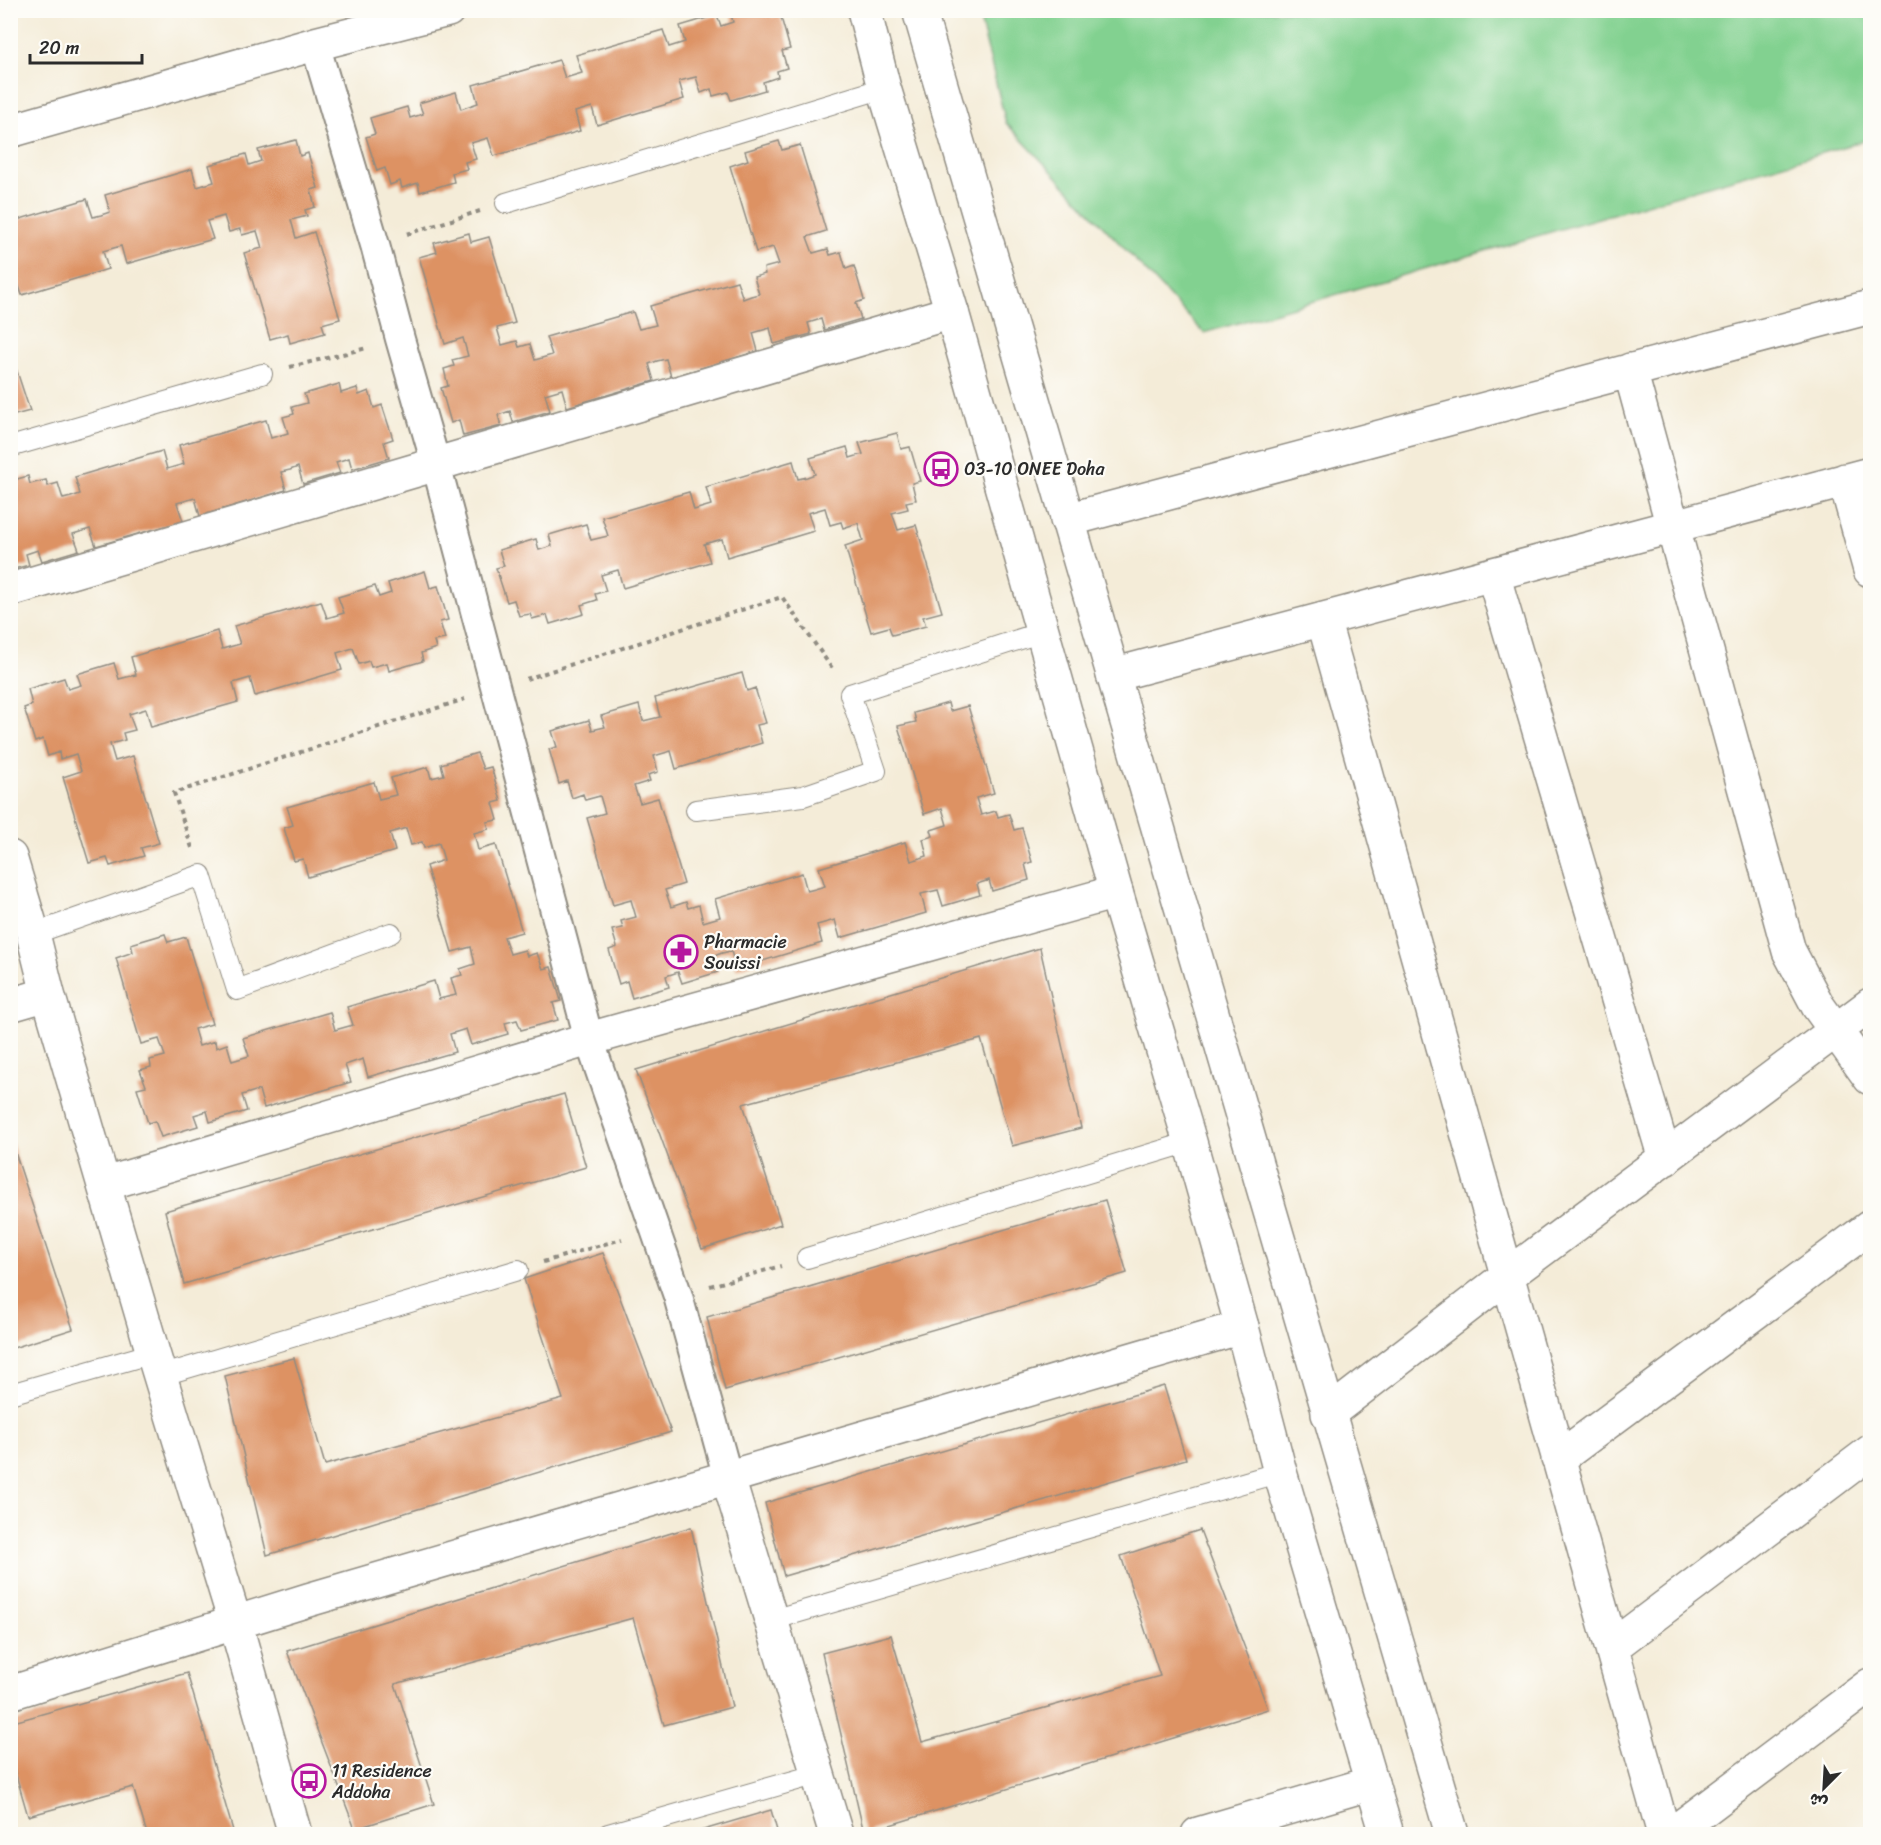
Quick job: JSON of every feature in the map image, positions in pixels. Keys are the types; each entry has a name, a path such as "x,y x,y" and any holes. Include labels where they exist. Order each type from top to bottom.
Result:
{"street":[{"path":"10,131 448,10"},
{"path":"864,10 884,88 952,312 1116,892 1190,1142 1280,1472 1387,1834"},
{"path":"919,10 1452,1834"},
{"path":"315,45 375,245 436,464 589,1039 678,1296 728,1478 836,1834"},
{"path":"1067,520 1870,307"},
{"path":"10,590 952,312"},
{"path":"1630,370 1789,951 1802,979 1835,1031 1870,1078"},
{"path":"1113,675 1858,477 1870,570"},
{"path":"1493,574 1665,1159"},
{"path":"1323,619 1665,1834"},
{"path":"12,869 235,1622 295,1834"},
{"path":"105,1184 589,1039 1116,892"},
{"path":"10,1005 48,994"},
{"path":"1328,1414 1507,1275 1870,1005"},
{"path":"1558,1459 1870,1227"},
{"path":"10,1693 235,1622 1242,1327"},
{"path":"1612,1647 1870,1452"},
{"path":"1672,1834 1870,1685"},
{"path":"1198,1834 1372,1783"}],"lane":[{"path":"506,203 884,88"},
{"path":"10,447 262,374"},
{"path":"696,810 803,796 876,771 850,694 1042,632"},
{"path":"33,934 201,875 237,990 392,933"},
{"path":"807,1258 1190,1142"},
{"path":"10,1394 157,1364 518,1270"},
{"path":"772,1620 1280,1472"},
{"path":"608,1834 818,1774"}],"path":[{"path":"375,245 506,203"},
{"path":"262,374 400,339"},
{"path":"518,1270 655,1230"},
{"path":"678,1296 807,1258"}],"green space":[{"path":"978,11 1870,11 1870,139 1204,333 1006,123"}],"building":[{"path":"770,10 772,17 780,14 790,49 782,51 787,68 777,71 778,77 763,82 765,90 731,100 728,92 713,96 711,89 701,93 696,77 679,81 684,99 597,125 592,107 575,112 580,131 494,156 488,138 471,143 476,159 465,162 467,169 452,173 454,182 420,192 418,183 402,188 400,181 390,185 385,168 377,171 366,137 375,134 370,118 407,107 410,118 423,114 419,103 456,92 461,109 478,103 473,85 559,60 565,78 582,73 576,55 663,30 669,47 685,42 680,26 717,15 721,26 733,22 730,11"},
{"path":"296,140 300,156 308,153 318,188 311,190 315,207 305,210 307,216 291,220 296,238 314,232 340,319 322,324 325,333 290,343 288,334 270,339 244,253 262,248 257,231 242,235 240,229 229,232 224,216 207,221 213,239 126,264 121,246 103,251 108,269 22,295 16,277 10,279 10,222 87,199 93,217 101,215 110,212 105,195 192,169 197,187 214,182 209,165 246,154 249,165 261,161 258,150"},
{"path":"779,141 782,150 800,145 826,231 807,237 813,253 828,249 830,255 841,252 846,269 854,266 864,300 856,303 861,319 824,330 821,319 808,323 811,334 774,344 770,328 753,333 758,351 671,377 666,359 657,361 649,364 654,381 567,407 562,389 545,394 550,411 513,422 510,411 498,415 501,426 463,436 459,420 451,423 441,388 448,386 444,369 454,366 452,360 468,356 463,338 445,344 419,257 437,252 434,243 469,233 471,242 489,237 515,323 497,328 502,345 517,341 519,347 530,344 535,360 552,355 546,337 633,312 639,329 656,325 650,306 737,281 743,299 759,294 754,277 765,274 764,268 779,264 773,247 756,252 730,166 748,160 745,151"},
{"path":"10,350 30,411 11,416 14,424 10,426"},
{"path":"339,384 341,393 357,388 359,395 369,391 374,408 382,405 393,439 384,442 389,458 352,469 349,458 336,462 340,473 303,484 298,467 281,472 286,490 200,516 195,498 177,503 183,521 96,546 90,529 73,534 79,550 42,561 38,550 26,554 29,565 10,570 10,481 28,476 30,484 46,480 48,486 58,483 63,499 80,494 75,477 162,451 167,469 184,464 179,445 266,420 271,438 288,433 283,417 294,414 292,407 307,403 304,394"},
{"path":"897,433 901,449 910,447 920,481 912,483 916,500 906,502 908,509 892,513 898,530 916,525 942,612 923,617 926,626 892,635 889,627 871,632 845,546 863,540 858,523 843,528 841,522 830,525 825,508 808,513 814,531 727,557 722,539 704,544 710,562 623,588 618,570 601,575 606,591 595,594 597,600 581,605 584,614 550,624 547,615 532,619 530,614 519,616 514,600 507,602 496,568 504,566 499,550 536,539 539,550 552,546 549,535 586,524 591,540 608,536 602,517 689,492 694,510 711,505 706,487 793,461 798,479 807,477 815,474 810,458 847,447 850,458 863,454 859,443"},
{"path":"425,571 430,588 438,586 448,620 440,622 445,639 434,641 436,648 421,653 423,661 389,671 387,663 371,667 369,661 359,664 353,648 337,653 342,670 255,696 250,678 233,683 238,702 151,727 146,709 129,714 135,730 123,733 125,740 110,744 115,761 133,756 159,843 141,848 144,856 110,866 107,858 89,863 63,777 81,771 76,754 60,759 59,752 48,756 43,739 35,742 24,708 32,705 28,689 64,678 68,689 81,685 77,674 114,663 119,679 136,675 131,657 217,631 222,649 240,644 234,626 321,601 327,618 344,613 338,597 375,586 379,597 391,593 388,583"},
{"path":"742,673 747,691 755,688 766,723 757,725 762,743 676,769 671,751 654,756 658,772 648,775 650,781 634,786 640,803 658,798 684,884 665,890 671,907 686,902 688,908 699,905 703,922 720,917 715,899 802,873 807,891 825,886 819,868 905,842 911,861 927,856 923,839 933,836 931,830 947,825 942,808 924,814 898,726 916,722 914,713 948,703 950,711 968,706 994,793 976,798 981,815 996,811 998,817 1009,814 1014,830 1022,828 1032,862 1025,864 1029,880 992,891 989,880 977,884 980,895 943,906 938,890 921,894 926,913 840,938 835,920 817,925 822,943 736,969 731,951 722,953 714,956 718,972 682,983 678,972 666,976 669,987 632,998 627,981 619,984 609,950 617,947 612,930 623,928 621,921 636,917 631,900 613,905 587,818 605,813 600,796 585,800 583,794 572,798 567,781 559,784 549,749 557,747 552,731 589,720 592,730 605,727 601,716 639,705 643,721 660,717 655,698"},
{"path":"477,753 483,769 491,767 501,801 493,803 498,820 487,822 489,829 474,833 478,850 496,845 522,932 504,937 510,954 525,950 527,956 537,953 543,969 551,967 561,1001 553,1003 558,1020 521,1030 517,1020 505,1023 508,1034 471,1045 466,1029 450,1034 455,1052 368,1077 363,1059 345,1065 351,1082 264,1108 259,1090 242,1095 247,1111 210,1122 207,1111 194,1115 198,1126 161,1137 155,1121 148,1123 137,1088 146,1086 140,1070 151,1067 150,1060 165,1056 159,1039 141,1044 116,958 133,952 131,944 165,934 168,942 186,937 212,1024 194,1029 199,1046 215,1041 216,1048 227,1044 232,1061 249,1056 243,1038 330,1012 335,1030 353,1025 347,1007 434,981 439,999 456,995 451,978 462,975 460,969 475,964 471,947 452,952 426,866 444,860 439,843 424,848 422,842 411,845 406,828 390,833 395,851 308,877 303,859 294,861 284,828 293,825 287,807 374,782 379,799 396,795 391,778 428,767 431,778 444,775 441,764"},
{"path":"1040,948 1081,1128 1012,1146 981,1039 743,1104 781,1224 702,1249 636,1070"},
{"path":"564,1094 586,1167 184,1284 165,1211"},
{"path":"10,1137 73,1329 10,1349"},
{"path":"1105,1200 1127,1273 725,1390 707,1317"},
{"path":"603,1253 671,1432 267,1555 225,1376 294,1358 325,1465 563,1399 524,1279"},
{"path":"1164,1386 1186,1459 784,1576 765,1503"},
{"path":"691,1527 732,1707 664,1725 633,1618 395,1684 434,1804 355,1829 287,1651"},
{"path":"1200,1530 1268,1709 864,1833 822,1653 891,1635 922,1742 1160,1676 1121,1556"},
{"path":"187,1673 234,1834 147,1834 133,1787 28,1816 10,1754 10,1723"},
{"path":"771,1810 778,1834 690,1834"}],"place":[{"name":"03-10 ONEE Doha","path":"941,469"},
{"name":"Pharmacie Souissi","path":"681,952"},
{"name":"11 Residence Addoha","path":"309,1781"}]}
